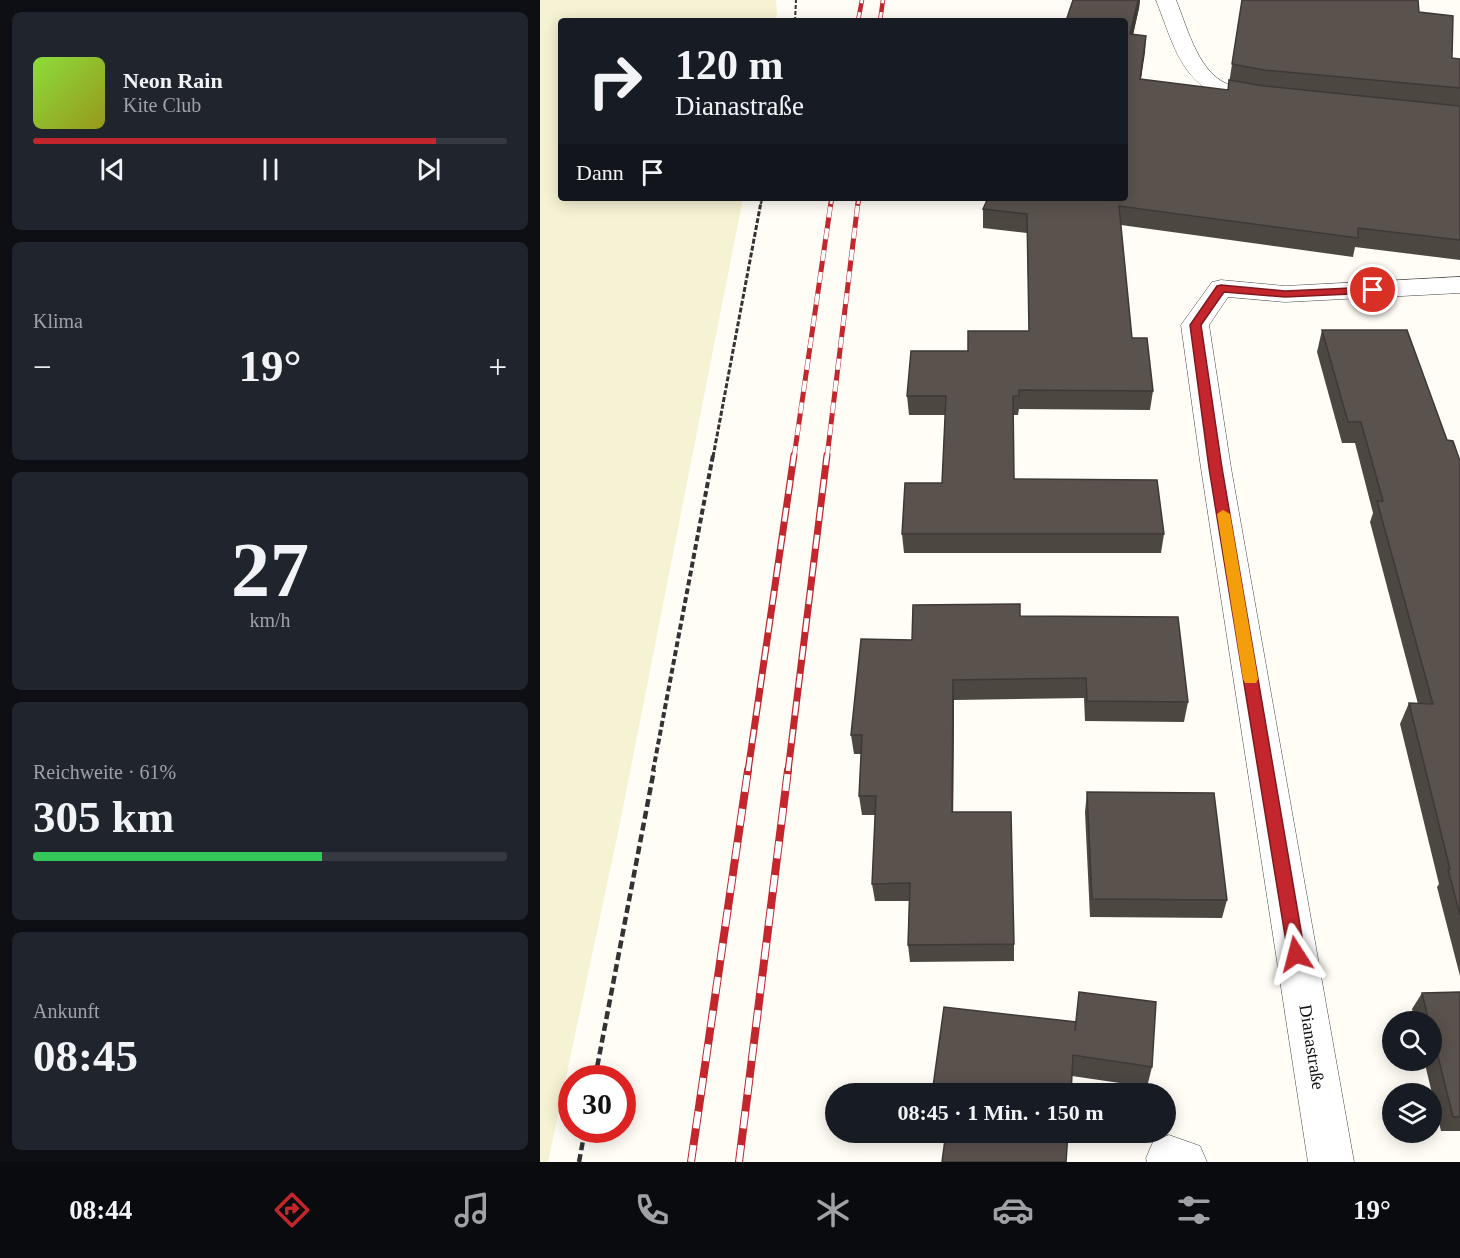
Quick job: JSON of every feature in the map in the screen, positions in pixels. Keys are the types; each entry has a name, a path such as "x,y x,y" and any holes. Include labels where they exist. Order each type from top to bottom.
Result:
{"street":[{"path":"1166,0 1199,73 1213,85 1231,92 1285,99"},
{"name":"Dianastraße","path":"1331,1162 1216,468 1195,325 1221,288 1285,294 1460,285"}],"path":[{"path":"795,18 796,0"},
{"path":"597,1065 761,201"},
{"path":"579,1162 583,1143"}],"shaded area":[{"path":"540,0 776,0 776,18 558,18 558,201 742,201 619,828 569,1065 558,1065 558,1115 548,1162 540,1162"}],"building":[{"path":"1073,0 1138,0 1130,34 1146,36 1140,79 1228,90 1229,80 1264,86 1460,106 1460,240 1358,228 1358,238 1119,206 1132,338 1147,338 1153,391 1019,390 1019,396 1013,396 1014,479 1157,480 1164,534 902,534 905,483 942,483 946,396 907,396 911,351 968,351 968,331 1029,331 1027,214 983,209 987,201 1128,201 1128,18 1067,18"},
{"path":"1242,0 1418,0 1419,12 1453,16 1452,58 1460,59 1460,88 1264,70 1232,64"},
{"path":"1322,330 1407,330 1447,440 1453,441 1460,461 1460,915 1409,703 1433,704 1377,501 1383,501 1361,422 1348,422"},
{"path":"1020,604 1020,616 1178,617 1188,702 1087,701 1086,678 953,680 952,812 1011,812 1014,944 908,945 910,883 872,884 876,796 859,796 862,735 851,735 861,639 912,640 913,605"},
{"path":"1087,792 1214,793 1227,900 1092,899"},
{"path":"1079,992 1156,1002 1152,1067 1073,1055 1072,1083 934,1083 944,1007 1076,1022"},
{"path":"1460,992 1460,1117 1453,1117 1442,1071 1442,1011 1426,1011 1422,993"},
{"path":"945,1143 1067,1143 1066,1162 942,1162"}],"railway":[{"path":"859,18 862,0"},
{"path":"880,18 883,0"},
{"path":"794,457 831,202"},
{"path":"827,457 858,202"},
{"path":"748,771 794,455"},
{"path":"788,771 827,455"},
{"path":"691,1162 748,770"},
{"path":"739,1162 788,770"}],"slow traffic":[{"path":"1223,514 1251,679"}],"route":[{"path":"1296,954 1216,468 1195,325 1221,288 1285,294 1373,290"}]}
